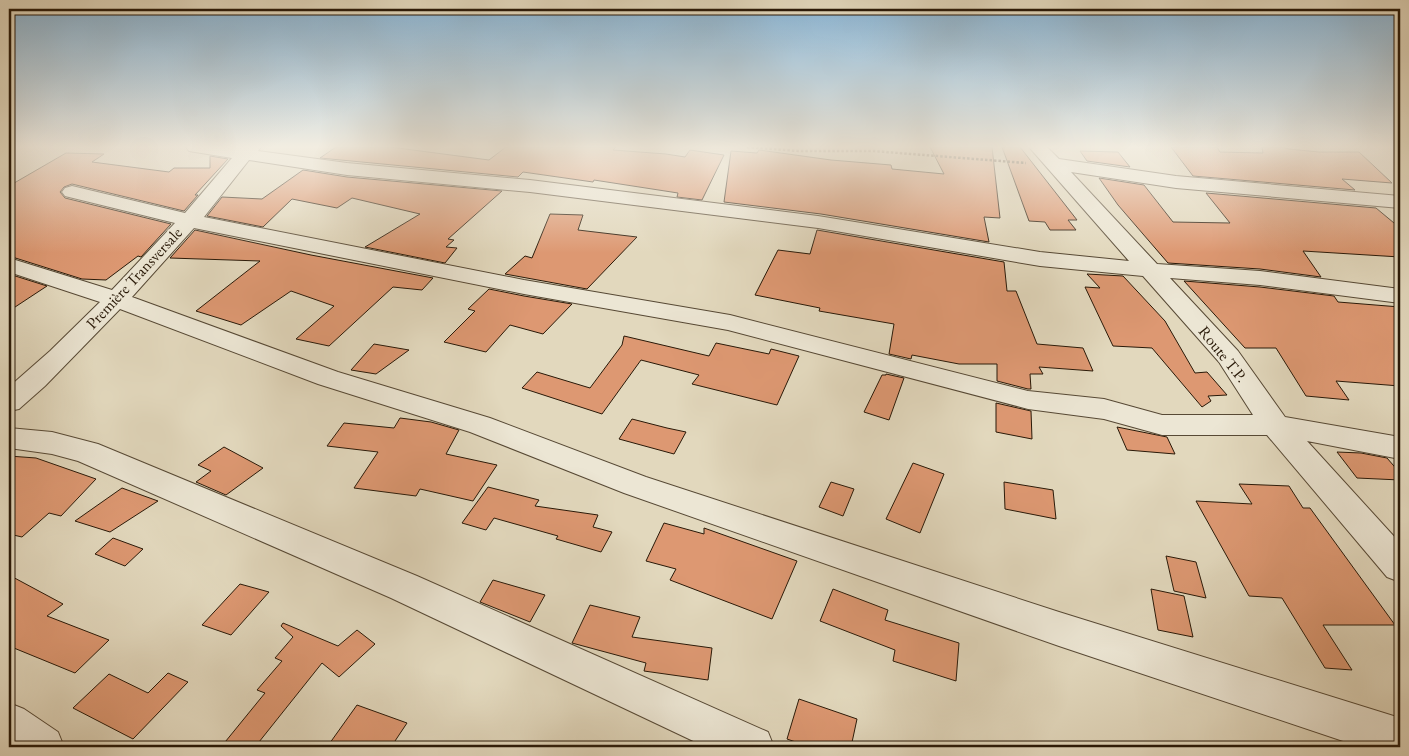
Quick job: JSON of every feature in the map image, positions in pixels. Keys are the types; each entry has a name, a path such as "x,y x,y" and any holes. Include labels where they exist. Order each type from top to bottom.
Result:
{"street":[{"name":"Première Transversale","path":"9,402 48,369 116,299 202,207 222,182"},
{"path":"490,182 808,220 1040,259 1260,278 1400,296"},
{"name":"Route T.P.","path":"1071,182 1229,357 1275,425 1400,567"},
{"path":"1179,182 1400,202"},
{"path":"72,192 188,220 524,287 730,323 1028,400 1104,409 1162,425 1275,425 1400,448"},
{"path":"9,265 116,299 328,378 480,425 635,485 1059,629 1400,739"},
{"path":"9,438 52,443 87,452 404,588 753,747"},
{"path":"9,724 43,747"}],"building":[{"path":"15,182 207,182 184,211 72,184 64,187 60,192 65,198 171,224 141,257 138,256 106,280 82,279 9,256 9,186"},
{"path":"286,182 405,182 502,191 448,239 454,240 446,247 457,248 445,263 365,247 420,214 352,198 337,208 292,199 263,227 207,216 222,197 262,199"},
{"path":"609,182 711,182 702,200 677,197 678,193"},
{"path":"727,182 996,182 1000,218 984,217 989,242 821,214 724,202"},
{"path":"1015,182 1048,182 1077,220 1068,220 1076,230 1050,230 1045,222 1029,221"},
{"path":"1102,182 1127,182 1144,185 1173,222 1230,223 1206,193 1376,208 1400,228 1400,257 1303,251 1321,277 1260,269 1168,263 1118,205"},
{"path":"1266,182 1346,182 1355,190"},
{"path":"550,214 583,215 578,230 637,237 587,289 505,274 525,256 532,258"},
{"path":"195,230 311,255 433,278 422,290 393,287 329,346 296,339 334,306 291,291 241,325 196,311 260,261 170,258"},
{"path":"817,230 1004,262 1007,291 1016,291 1037,344 1083,348 1093,371 1039,367 1043,374 1030,374 1031,389 1028,389 997,381 997,364 959,364 912,355 911,359 889,354 894,324 819,311 820,308 755,295 778,250 810,254"},
{"path":"9,274 47,286 9,311"},
{"path":"1087,274 1123,276 1165,321 1195,373 1207,372 1227,395 1208,396 1211,401 1202,407 1152,348 1113,346 1085,287 1100,288"},
{"path":"1184,281 1260,287 1334,296 1338,302 1400,307 1400,386 1336,381 1349,400 1306,396 1276,348 1245,348"},
{"path":"489,289 572,304 543,334 510,325 486,352 444,342 475,311 468,309"},
{"path":"624,336 709,356 716,343 769,354 771,349 799,356 777,405 692,384 699,375 641,360 602,414 522,388 537,372 590,388 622,345"},
{"path":"374,344 409,350 376,374 351,370"},
{"path":"886,374 904,378 889,420 864,412 882,375"},
{"path":"996,403 1031,411 1032,439 996,432"},
{"path":"400,418 431,422 459,430 446,454 497,465 473,501 420,489 416,496 354,488 378,452 327,446 344,423 394,428"},
{"path":"632,419 686,432 674,454 619,439"},
{"path":"1117,427 1167,437 1175,454 1127,450"},
{"path":"224,447 263,468 226,495 196,482 211,471 198,465"},
{"path":"1337,452 1361,453 1387,458 1400,473 1400,480 1357,478"},
{"path":"9,456 36,458 96,479 61,516 49,513 22,537 9,534"},
{"path":"913,463 944,474 920,533 886,519"},
{"path":"831,482 854,489 843,516 819,507"},
{"path":"1004,482 1053,490 1056,519 1005,509"},
{"path":"1239,484 1289,486 1303,508 1310,508 1395,625 1323,625 1352,670 1325,668 1282,598 1249,596 1196,501 1252,504"},
{"path":"488,487 539,500 535,506 598,515 593,527 612,532 601,552 556,539 558,536 494,518 486,530 462,523"},
{"path":"122,488 158,501 110,532 75,521"},
{"path":"664,523 704,534 704,528 797,561 772,619 670,580 676,569 646,561"},
{"path":"113,538 143,549 125,566 95,554"},
{"path":"1166,556 1196,562 1206,598 1174,591"},
{"path":"9,575 63,604 47,616 109,640 75,673 9,646"},
{"path":"493,580 545,595 530,622 480,602"},
{"path":"240,584 269,592 231,635 202,625"},
{"path":"833,589 888,610 885,620 959,643 956,681 893,661 895,650 820,621"},
{"path":"1151,589 1184,596 1193,637 1158,630"},
{"path":"590,605 640,617 632,637 712,648 708,680 644,671 646,663 572,643"},
{"path":"283,623 338,646 357,630 375,644 339,677 322,663 255,747 221,747 265,693 257,690 282,661 275,658 293,637 281,626"},
{"path":"168,673 188,682 133,739 73,708 109,674 148,693"},
{"path":"799,699 857,719 851,747 810,747 787,739"},
{"path":"357,705 407,723 391,747 327,747"}]}
